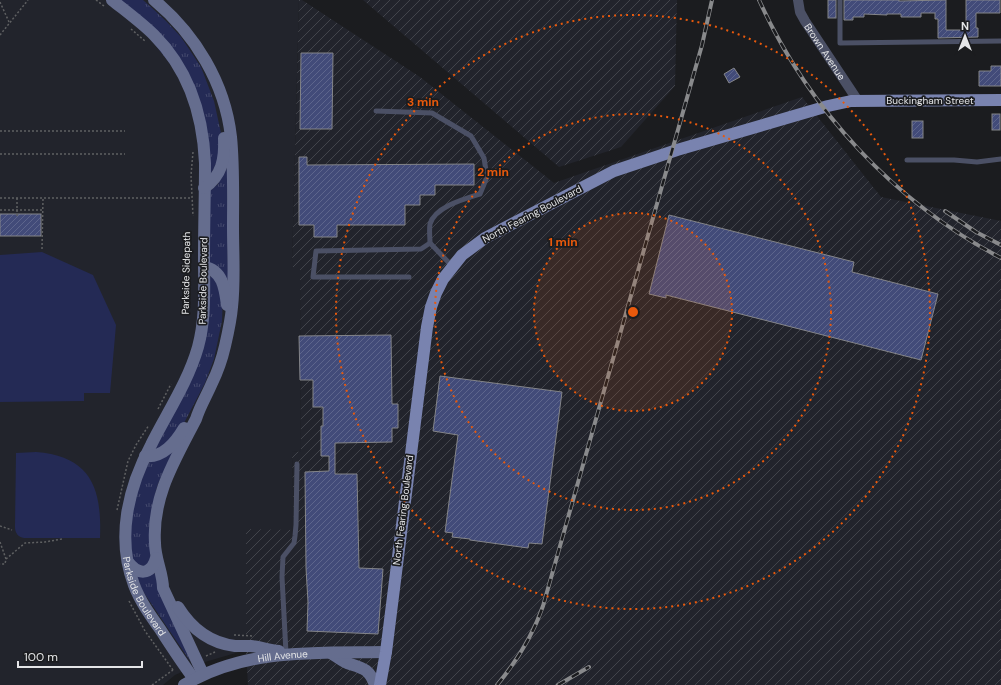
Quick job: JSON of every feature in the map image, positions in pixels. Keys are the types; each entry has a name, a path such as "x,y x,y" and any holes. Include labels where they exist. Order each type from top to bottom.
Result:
{"main road":[{"name":"Buckingham Street","path":"858,101 1001,100"},
{"name":"North Fearing Boulevard","path":"380,685 386,652 427,327 431,307 436,294 452,266 462,255 485,238 614,171 677,150 828,106 844,102 858,101"}],"street":[{"name":"Parkside Boulevard","path":"154,0 174,17 195,43 212,74 223,102 229,124 232,162 233,292 229,326 218,369 199,409 196,419 168,473 160,496 154,529 156,558 164,588 194,679"},
{"name":"Brown Avenue","path":"798,0 800,12 805,21 858,101"},
{"name":"Parkside Boulevard","path":"110,4 146,28 161,43 179,67 188,84 198,113 202,131 204,150 204,267 203,318 198,347 184,383 145,456 133,484 128,506 126,530 128,562 134,585 143,604 194,679"},
{"path":"204,188 217,177 222,162 224,146 223,102"},
{"path":"204,267 213,270 219,276 224,285 229,326"},
{"path":"145,456 156,455 167,450 176,441 190,416 199,409"},
{"path":"128,562 134,569 147,571 153,566 156,558"},
{"path":"163,581 187,619 203,634 218,642 229,645 251,646 288,653"},
{"name":"Hill Avenue","path":"194,679 223,667 254,658 288,653 386,652"},
{"path":"331,653 346,662 365,670 370,674 374,685"}],"lane":[{"path":"840,0 840,43 1001,42"},
{"path":"376,111 432,113 471,136 484,158 487,177 480,194 453,203 434,216 430,225 430,243 452,266"},
{"path":"907,160 954,160 977,162 1001,159"},
{"path":"409,277 313,277 316,251 421,249 430,243"},
{"path":"288,653 282,577 283,557 294,543 295,536 297,464"}],"path":[{"path":"0,35 28,0"},
{"path":"96,0 110,4"},
{"path":"0,2 10,23"},
{"path":"130,29 148,44"},
{"path":"0,131 125,131"},
{"name":"Parkside Sidepath","path":"193,147 191,175 194,219"},
{"path":"0,154 125,154"},
{"path":"0,198 193,198"},
{"path":"17,198 17,216"},
{"path":"42,249 43,198"},
{"path":"0,210 43,210"},
{"path":"158,409 172,382"},
{"path":"116,514 128,461 152,420"},
{"path":"0,526 12,530"},
{"path":"0,564 5,564 6,559 25,543 62,539"},
{"path":"0,542 6,559"},
{"path":"129,600 145,631 172,670 152,685"}],"shaded area":[{"path":"0,0 299,0 292,266 300,267 301,452 292,451 294,530 246,530 246,650 205,662 175,675 163,685 0,685"},
{"path":"299,0 302,0 420,77 554,183 802,97 881,197 1001,221 1001,685 248,685 246,650 246,529 294,530 292,451 301,452 300,267 292,267"},
{"path":"363,0 677,0 675,86 621,147 559,167"}],"green space":[{"path":"120,0 143,0 181,37 201,67 214,101 221,133 222,152 210,176 200,102"},
{"path":"227,168 228,279 226,280 210,263 210,191 218,184"},
{"path":"42,252 93,275 116,325 110,393 84,393 84,401 0,402 0,255"},
{"path":"211,274 223,294 222,321 214,359 205,383 184,423 161,450 155,449 182,397"},
{"path":"173,451 158,484 155,495 149,529 151,558 146,567 134,563 132,556 130,528 134,501 148,463"},
{"path":"36,452 55,455 69,460 81,468 89,478 95,490 99,504 100,538 24,538 17,534 15,527 16,453"},
{"path":"153,572 156,575 190,661 142,590 137,576"}],"building":[{"path":"828,0 836,0 836,18 828,18"},
{"path":"844,0 946,0 946,30 966,30 966,0 1000,0 1000,13 976,13 976,28 978,28 978,37 938,38 938,19 935,19 935,13 921,13 921,17 901,17 901,14 864,14 864,17 853,17 853,20 844,20"},
{"path":"301,53 333,53 332,129 300,129"},
{"path":"991,66 1001,66 1001,86 979,86 979,71 991,71"},
{"path":"734,68 740,77 729,83 724,74"},
{"path":"992,114 1000,114 1000,130 992,130"},
{"path":"912,121 923,121 923,138 912,138"},
{"path":"299,157 307,157 307,165 474,164 474,185 435,185 435,195 420,195 420,205 405,205 405,225 337,225 337,237 314,237 314,225 299,225"},
{"path":"0,214 41,214 41,236 0,236"},
{"path":"669,215 854,262 852,272 938,294 921,360 666,295 666,298 649,294"},
{"path":"391,335 392,404 398,404 398,428 392,428 392,442 335,443 335,474 357,474 359,568 383,569 378,634 307,631 308,602 306,568 305,472 329,471 329,456 321,456 321,426 323,426 323,407 313,407 313,380 300,380 299,336"},
{"path":"440,376 562,392 542,544 529,543 528,548 452,537 453,533 445,532 458,435 433,431"}],"railway":[{"path":"497,685 524,647 543,606 702,45 712,0"},
{"path":"759,0 779,40 803,79 829,115 859,149 891,181 925,210 962,235 1001,258"},
{"path":"945,211 976,232 1001,245"},
{"path":"558,685 589,667"}]}
